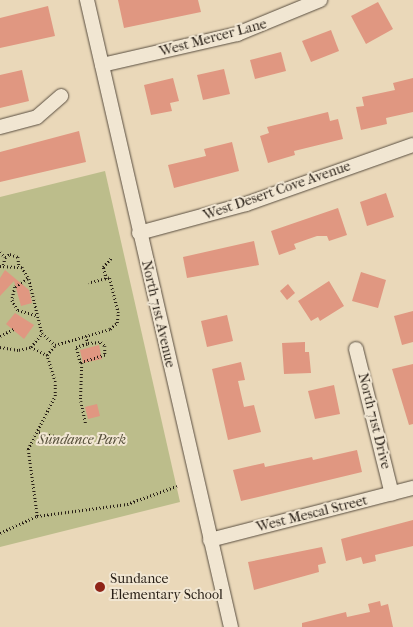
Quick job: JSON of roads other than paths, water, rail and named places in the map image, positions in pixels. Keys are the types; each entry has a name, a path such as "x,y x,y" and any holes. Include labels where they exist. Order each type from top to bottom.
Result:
{"street":[{"name":"North 71st Avenue","path":"87,0 231,627"},
{"name":"West Mercer Lane","path":"102,66 237,34 320,0"},
{"path":"0,127 37,117 60,96"},
{"name":"West Desert Cove Avenue","path":"139,233 246,204 413,145"},
{"name":"North 71st Drive","path":"356,348 392,494"},
{"name":"West Mescal Street","path":"210,540 413,488"}],"place":[{"name":"Sundance Elementary School","path":"100,587"}],"park label":[{"name":"Sundance Park","path":"82,440"}]}
